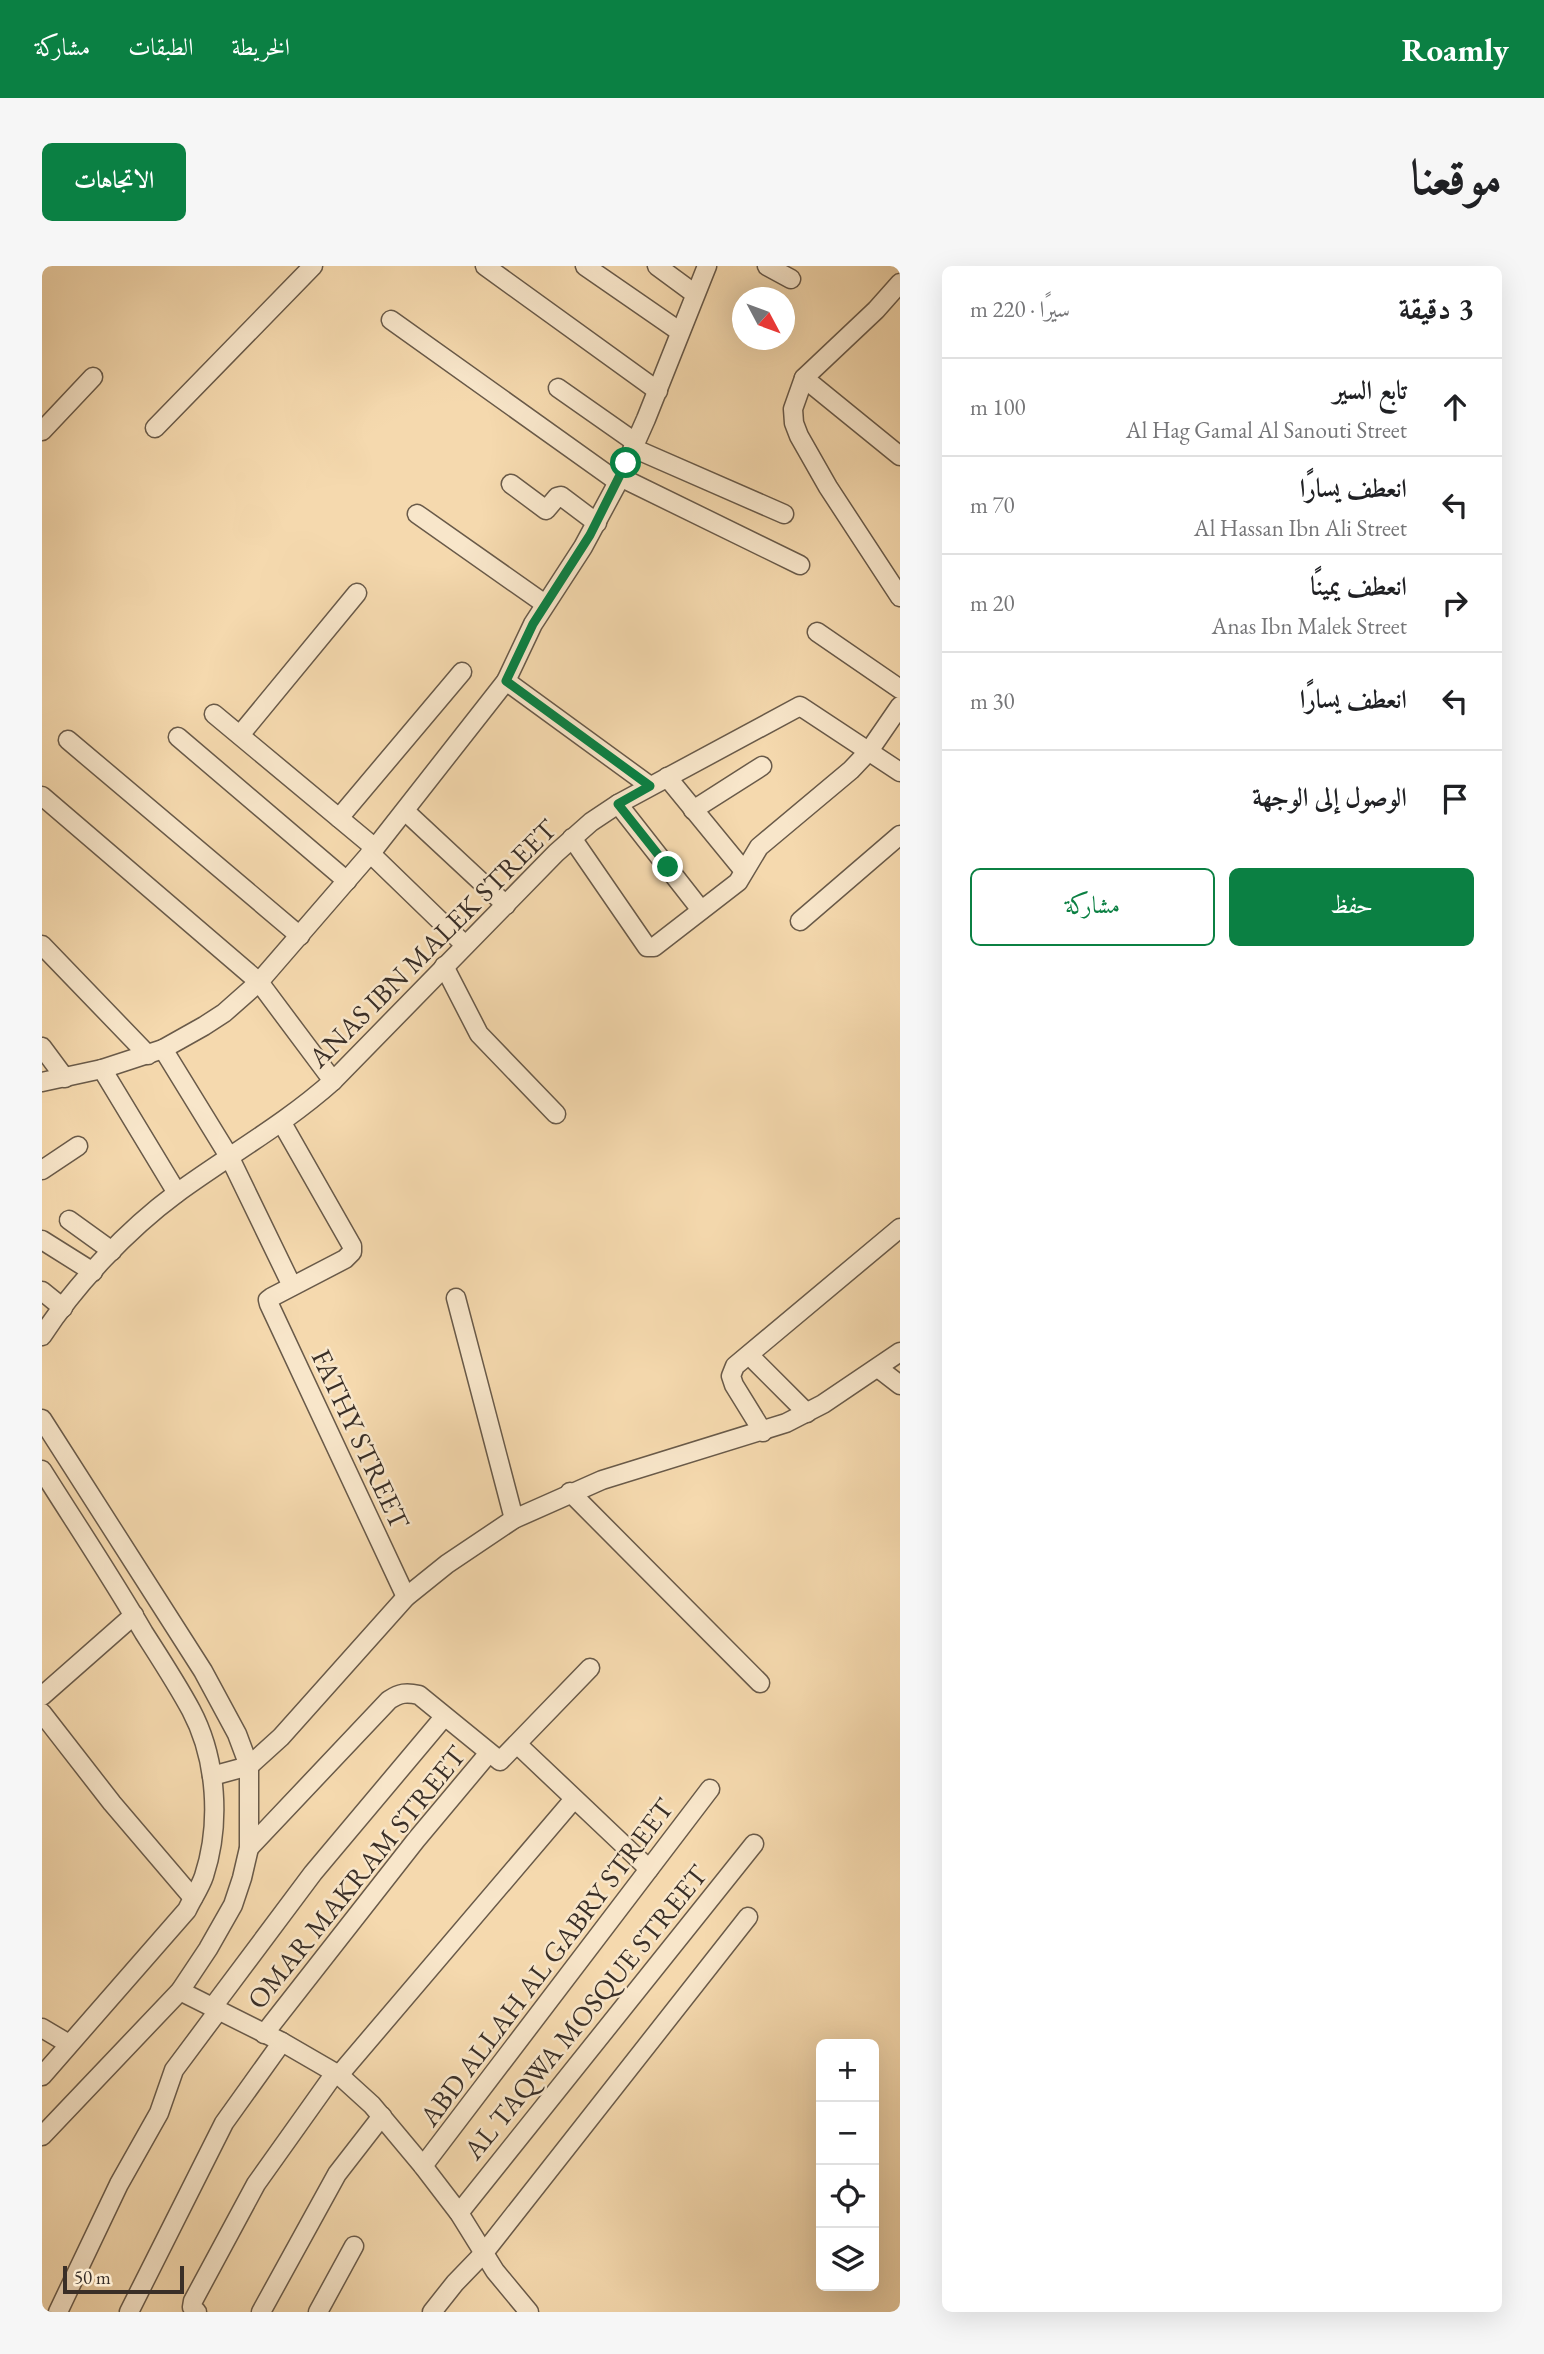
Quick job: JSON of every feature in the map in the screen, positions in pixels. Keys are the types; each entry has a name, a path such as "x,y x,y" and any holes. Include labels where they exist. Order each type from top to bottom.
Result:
{"street":[{"path":"155,428 313,266"},
{"path":"485,266 657,391"},
{"path":"585,266 679,331"},
{"path":"657,266 695,294"},
{"path":"42,1082 102,1069 155,1052 204,1026 259,982 405,811 506,681 545,604 597,523 634,445 707,266"},
{"path":"767,266 791,279"},
{"path":"900,283 876,310 804,377 793,409 799,436 828,488 893,571 900,597"},
{"path":"391,320 619,480 800,565"},
{"path":"42,431 93,377"},
{"path":"804,377 900,456"},
{"path":"558,387 634,445 784,514"},
{"path":"511,484 544,509 548,509 559,496 597,523"},
{"path":"417,514 545,604"},
{"path":"240,735 357,593"},
{"path":"817,632 900,689"},
{"path":"339,818 462,672"},
{"path":"506,681 650,786"},
{"name":"ANAS IBN MALEK STREET","path":"42,1336 112,1251 177,1193 282,1123 333,1081 572,838 618,804 800,706 900,772"},
{"path":"572,838 646,947 653,947 733,886 759,847 770,836 851,770 869,751 900,706"},
{"path":"214,714 339,818 466,945"},
{"path":"178,737 347,881"},
{"path":"68,740 300,936"},
{"path":"693,810 762,766"},
{"path":"667,777 744,871"},
{"path":"42,796 259,982 333,1081"},
{"path":"618,804 701,910"},
{"path":"405,811 506,905"},
{"path":"800,921 900,835"},
{"path":"42,945 155,1052 230,1158 292,1286 345,1259 352,1252 352,1246 282,1123"},
{"path":"444,966 478,1034 556,1114"},
{"path":"42,1047 65,1078"},
{"path":"102,1069 177,1193"},
{"path":"42,1170 78,1146"},
{"path":"69,1220 112,1251"},
{"path":"763,1432 734,1385 731,1376 736,1366 897,1231"},
{"path":"42,1240 93,1272"},
{"name":"FATHY STREET","path":"292,1286 268,1300 269,1304 406,1597"},
{"path":"42,1291 63,1308"},
{"path":"456,1298 514,1519"},
{"path":"212,1776 249,1766 281,1737 406,1597 447,1564 514,1519 570,1492 707,1447 763,1432 807,1413 900,1352"},
{"path":"749,1355 807,1413"},
{"path":"878,1368 900,1385"},
{"path":"42,1419 203,1671 237,1734 249,1766 249,1848 233,1905 208,1950 180,1991 42,2136"},
{"path":"42,1470 134,1615 192,1713 204,1743 212,1776 213,1837 204,1878 187,1909 42,2076"},
{"path":"570,1492 760,1683"},
{"path":"42,1696 134,1615"},
{"name":"OMAR MAKRAM STREET","path":"264,2034 416,1840 494,1757 517,1744 590,1668"},
{"path":"249,1848 389,1700 398,1694 408,1692 419,1695 494,1757"},
{"path":"42,1713 112,1803 193,1898"},
{"path":"58,2312 119,2184 159,2113 174,2070 313,1873 444,1717"},
{"path":"517,1744 649,1870"},
{"name":"ABD ALLAH AL GABRY STREET","path":"423,2166 710,1789"},
{"path":"197,2312 192,2307 193,2301 256,2184 337,2074 575,1799"},
{"name":"AL TAQWA MOSQUE STREET","path":"459,2213 754,1844"},
{"path":"432,2312 483,2254 748,1917"},
{"path":"180,1991 282,2042 337,2074 383,2116 459,2213 483,2254 529,2312"},
{"path":"42,2028 69,2045"},
{"path":"129,2312 224,2123 282,2042"},
{"path":"261,2312 332,2183 383,2116"},
{"path":"318,2312 354,2246"}],"route":[{"path":"626,463 590,535 533,624 506,681 650,786 618,804 668,867"}]}
